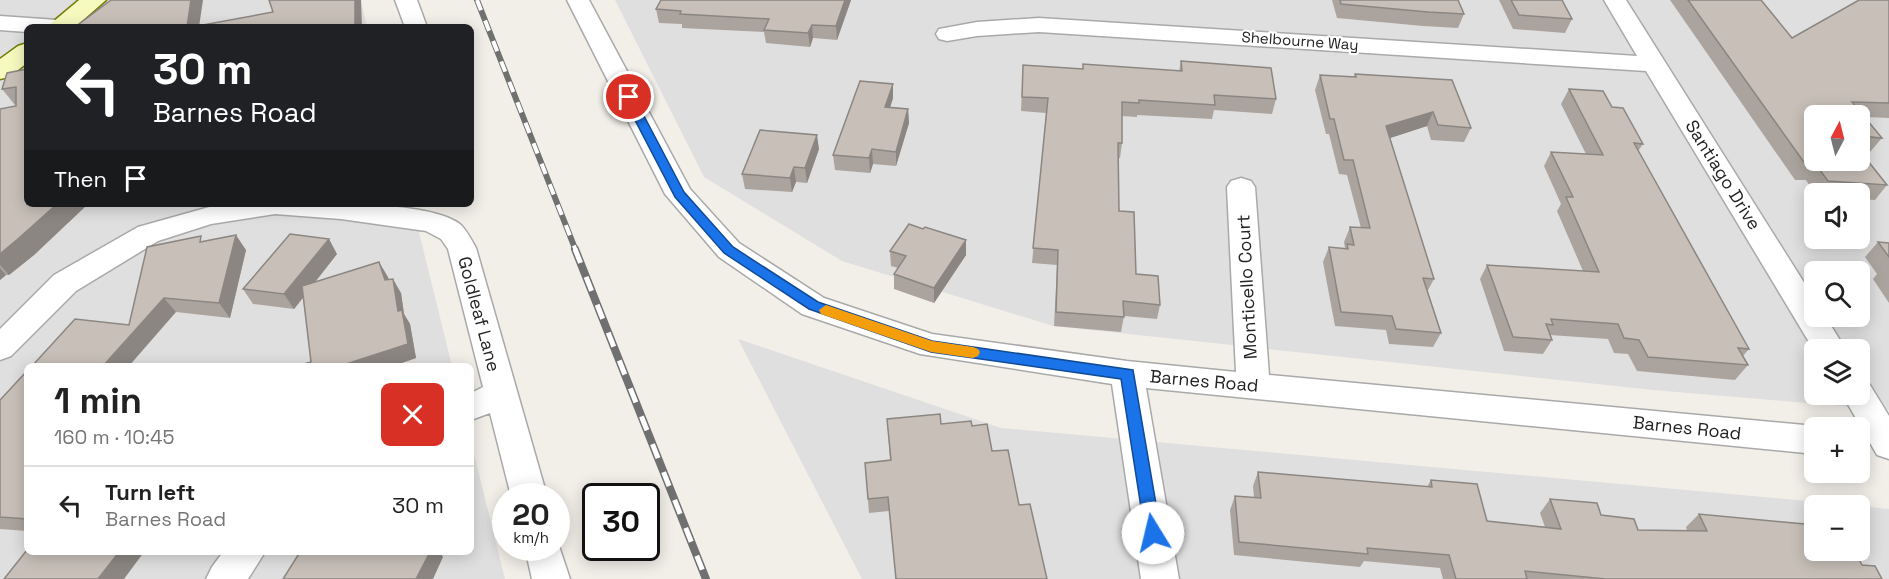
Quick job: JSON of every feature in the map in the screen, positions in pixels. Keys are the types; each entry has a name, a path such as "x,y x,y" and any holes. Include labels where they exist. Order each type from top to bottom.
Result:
{"street":[{"path":"62,24 94,0"},
{"path":"406,0 415,24"},
{"name":"Barnes Road","path":"578,0 679,194 729,250 813,306 931,346 1127,374 1804,439"},
{"name":"Santiago Drive","path":"1615,0 1823,339"},
{"path":"0,23 24,25"},
{"name":"Shelbourne Way","path":"947,34 977,29 1039,25 1654,64"},
{"path":"0,71 24,53"},
{"name":"Monticello Court","path":"1241,187 1253,386"},
{"name":"Goldleaf Lane","path":"0,348 65,283 148,234 208,215 262,207"},
{"name":"Goldleaf Lane","path":"301,207 433,222 451,232 462,248 525,483"},
{"path":"1127,374 1160,579"},
{"path":"474,406 501,394"},
{"path":"1865,405 1889,446"},
{"path":"1870,445 1889,446"},
{"path":"225,579 244,555"},
{"path":"546,561 551,579"}],"shaded area":[{"path":"0,0 361,0 366,24 24,24 24,207 413,207 451,363 24,363 24,555 474,555 474,454 492,527 492,561 501,561 505,579 0,579"},
{"path":"615,0 1889,0 1889,410 1830,405 1870,405 1870,339 1804,339 1804,403 1653,390 1053,326 842,261 704,177"},
{"path":"738,339 1001,428 1804,501 1804,561 1870,561 1870,507 1889,509 1889,579 862,579"}],"building":[{"path":"111,0 191,0 187,24 79,24"},
{"path":"269,0 355,0 355,24 208,24 273,12"},
{"path":"661,0 845,0 836,26 812,25 808,33 764,30 769,19 680,14 681,11 656,9"},
{"path":"1340,0 1458,0 1464,14 1341,4"},
{"path":"1511,0 1562,0 1572,19 1519,15"},
{"path":"1688,0 1761,0 1792,38 1859,0 1889,0 1889,103 1852,102 1854,105 1804,105 1804,162"},
{"path":"1181,61 1271,68 1276,99 1214,95 1215,105 1139,100 1139,103 1122,102 1122,143 1118,143 1119,211 1134,212 1136,274 1158,276 1160,305 1123,301 1124,317 1056,312 1058,250 1033,248 1048,98 1022,97 1023,65 1083,69 1083,64 1182,71"},
{"path":"24,70 24,207 54,207 0,254 0,109 16,106 16,87 2,89 7,73"},
{"path":"1355,74 1452,80 1471,128 1438,125 1433,112 1386,126 1434,279 1423,278 1441,333 1396,329 1392,316 1341,312 1329,247 1348,249 1347,244 1354,245 1350,227 1370,228 1353,160 1344,160 1334,119 1330,119 1320,75 1356,77"},
{"path":"860,81 893,84 885,107 908,109 896,152 872,149 869,158 833,155"},
{"path":"1569,89 1603,91 1612,107 1623,108 1643,144 1634,143 1749,349 1738,348 1748,365 1648,357 1639,340 1624,338 1618,324 1551,319 1553,325 1546,324 1552,340 1513,337 1487,265 1599,272 1566,197 1573,197 1551,152 1603,155"},
{"path":"1870,124 1882,138 1870,137"},
{"path":"760,130 817,135 805,168 794,167 790,178 742,174"},
{"path":"1870,164 1887,185 1870,183 1828,181 1821,171 1870,171"},
{"path":"909,224 966,240 934,288 894,274 906,256 890,251"},
{"path":"290,234 329,239 284,294 243,289"},
{"path":"236,235 219,303 164,298 106,363 35,363 75,319 129,325 147,247 201,236 200,242"},
{"path":"1878,242 1889,243 1889,257"},
{"path":"379,262 385,280 393,279 398,311 402,310 408,344 349,363 307,363 311,362 302,286"},
{"path":"24,374 24,519 0,517 0,400"},
{"path":"940,414 941,424 971,421 972,426 987,424 992,451 1008,450 1019,505 1030,504 1047,579 896,579 888,497 868,499 865,463 891,460 887,419"},
{"path":"1258,472 1432,487 1431,480 1477,484 1487,521 1561,529 1550,499 1597,503 1601,515 1634,519 1638,530 1707,531 1699,514 1804,524 1804,561 1860,561 1862,565 1875,566 1882,579 1606,579 1525,571 1527,579 1456,579 1449,555 1367,548 1368,554 1239,542 1235,496 1261,498"},
{"path":"24,554 117,555 98,579 4,579"},
{"path":"298,555 428,555 416,579 283,579"}],"railway":[{"path":"477,0 576,251"},
{"path":"575,249 706,579"}],"slow traffic":[{"path":"826,310 931,346 973,352"}],"route":[{"path":"629,97 679,194 729,250 813,306 931,346 1127,374 1153,533"}]}
